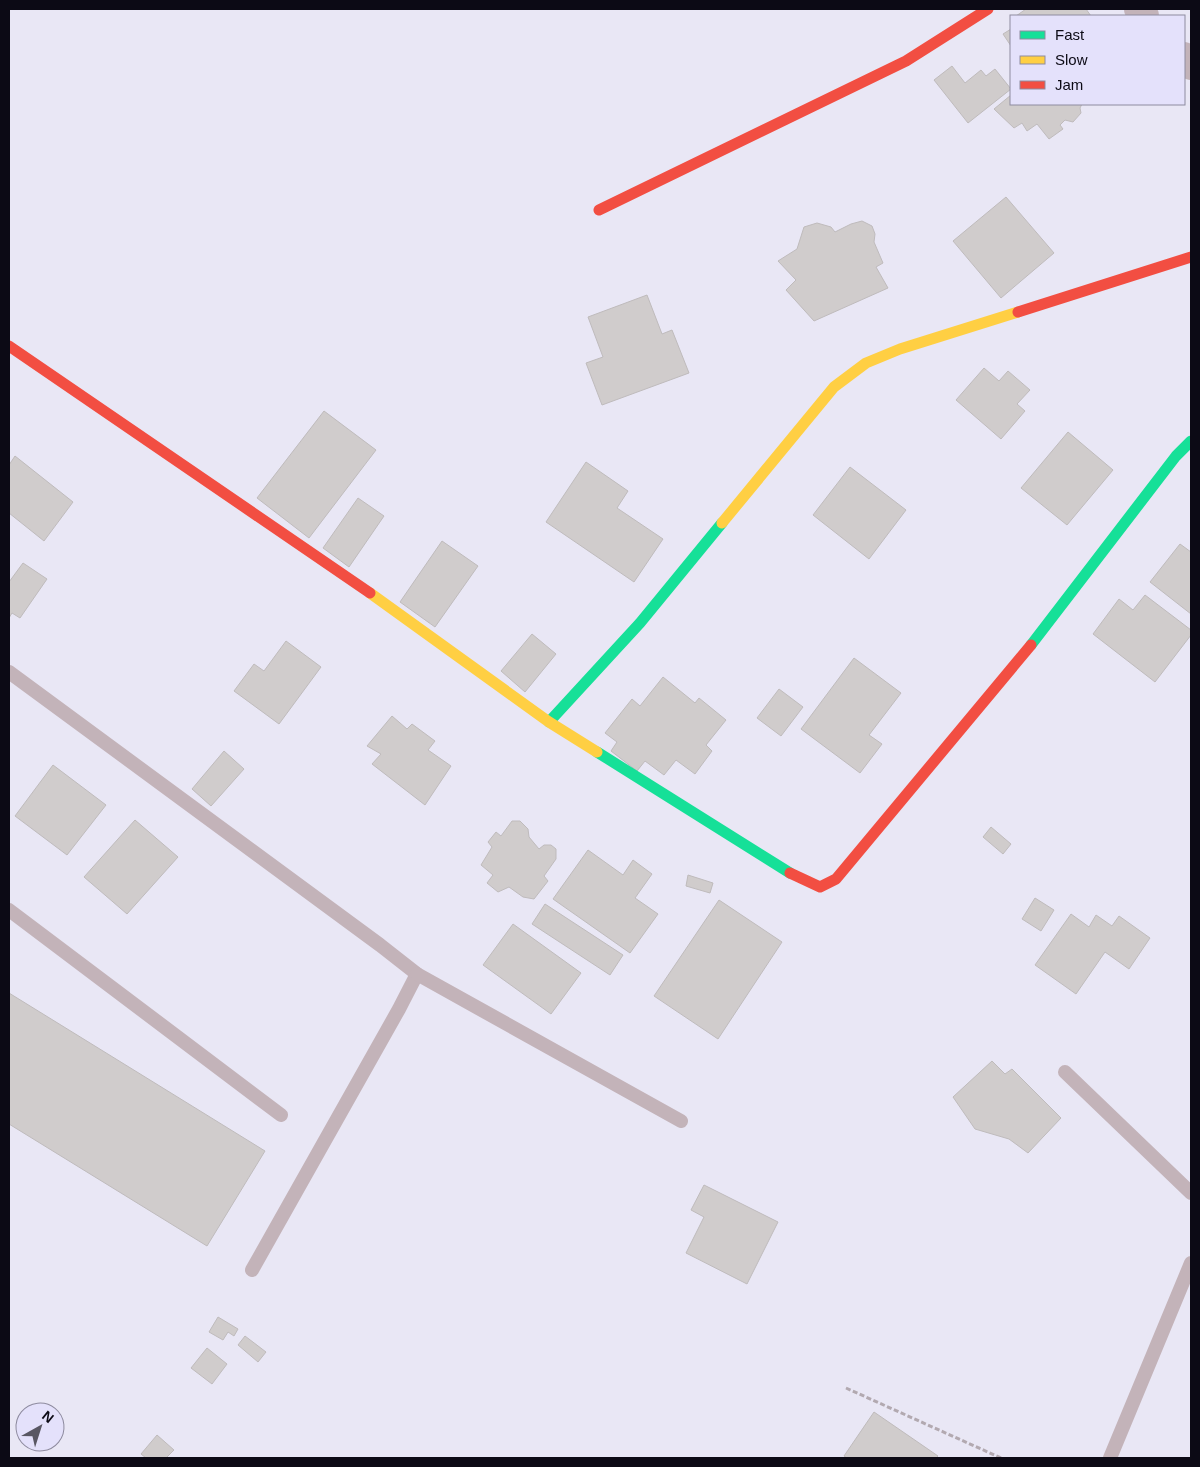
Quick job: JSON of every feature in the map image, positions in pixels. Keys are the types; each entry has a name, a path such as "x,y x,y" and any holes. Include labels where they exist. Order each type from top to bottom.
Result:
{"street":[{"path":"599,210 906,61 988,9"},
{"path":"549,722 640,623 834,387 866,363 900,349 1191,257"},
{"path":"9,346 369,592 549,722 798,878 820,888 836,879 1013,667 1176,456 1191,441"}],"lane":[{"path":"9,672 417,974 681,1121"},
{"path":"9,910 281,1115"},
{"path":"252,1270 417,974"},
{"path":"1065,1072 1191,1193"},
{"path":"1110,1458 1191,1263"}],"path":[{"path":"846,1388 1001,1458"}],"building":[{"path":"1026,9 1086,9 1090,15 1017,15"},
{"path":"1010,30 1010,44 1003,34"},
{"path":"952,66 965,83 981,70 986,76 995,69 1010,90 968,123 934,80"},
{"path":"1010,96 1010,105 1082,105 1081,113 1073,122 1065,120 1060,125 1063,129 1049,139 1037,124 1027,131 1022,123 1014,128 994,109"},
{"path":"1006,197 1054,253 1001,298 953,241"},
{"path":"862,221 872,226 875,234 874,242 883,263 876,267 888,288 814,321 786,290 796,280 778,261 797,249 804,227 817,223 831,227 835,232"},
{"path":"647,295 662,334 672,330 689,373 602,405 586,363 603,357 588,317"},
{"path":"984,368 999,381 1008,371 1030,390 1017,404 1025,411 1001,439 956,400"},
{"path":"324,411 376,450 309,538 257,498"},
{"path":"1068,432 1113,470 1067,525 1021,488"},
{"path":"15,456 73,502 44,541 9,513 9,465"},
{"path":"586,462 628,491 617,508 663,539 634,582 546,522"},
{"path":"850,467 906,510 869,559 813,515"},
{"path":"358,498 384,516 349,567 323,548"},
{"path":"442,541 478,566 435,627 400,602"},
{"path":"1180,544 1191,552 1191,614 1150,582"},
{"path":"23,563 47,579 20,618 12,613 9,618 9,582"},
{"path":"1145,595 1191,630 1191,635 1155,682 1093,634 1119,599 1133,610"},
{"path":"532,634 556,654 525,692 501,671"},
{"path":"286,641 321,667 279,724 234,691 254,664 264,671"},
{"path":"854,658 901,693 869,735 882,744 860,773 801,729"},
{"path":"663,677 695,703 699,698 726,720 706,745 712,751 695,774 676,760 664,775 645,761 637,771 611,751 617,742 605,733 632,699 640,706"},
{"path":"779,689 803,707 781,736 757,718"},
{"path":"392,716 407,729 412,724 435,741 428,750 451,766 425,805 372,764 381,754 367,746"},
{"path":"224,751 244,769 211,806 192,789"},
{"path":"53,765 106,805 67,855 15,816"},
{"path":"135,820 178,857 127,914 84,877"},
{"path":"512,821 520,821 528,829 529,837 539,849 544,845 551,845 556,849 556,859 544,876 548,881 534,899 523,897 509,887 498,892 487,883 493,875 481,865 492,847 488,842 496,832 501,836"},
{"path":"991,827 1011,844 1003,854 983,837"},
{"path":"588,850 623,875 633,860 652,874 635,898 658,914 630,953 553,899"},
{"path":"688,875 713,883 710,893 686,886"},
{"path":"1035,898 1054,910 1041,931 1022,919"},
{"path":"719,900 782,942 718,1039 654,996"},
{"path":"545,904 623,955 610,975 532,924"},
{"path":"1071,914 1089,927 1096,915 1112,926 1119,916 1150,938 1129,969 1105,952 1076,994 1035,965"},
{"path":"513,924 581,973 551,1014 483,965"},
{"path":"9,993 265,1151 207,1246 9,1124"},
{"path":"992,1061 1005,1074 1012,1069 1061,1118 1028,1153 1009,1139 975,1129 953,1097"},
{"path":"704,1185 778,1222 747,1284 686,1253 704,1217 691,1210"},
{"path":"218,1317 238,1329 234,1336 228,1332 223,1340 209,1332"},
{"path":"245,1336 266,1352 258,1362 238,1345"},
{"path":"207,1348 227,1364 212,1384 191,1368"},
{"path":"874,1412 938,1456 936,1458 847,1458 844,1456"},
{"path":"157,1435 174,1450 166,1458 146,1458 141,1454"}],"traffic: fast":[{"path":"1031,645 1176,456 1191,441"},
{"path":"549,722 640,623 722,523"},
{"path":"597,752 790,873"}],"traffic: slow":[{"path":"722,523 834,387 866,363 900,349 1018,312"},
{"path":"370,593 549,722 597,752"}],"traffic: jam":[{"path":"599,210 906,61 988,9"},
{"path":"1018,312 1191,257"},
{"path":"9,346 370,593"},
{"path":"790,873 820,887 836,879 1031,645"}]}
